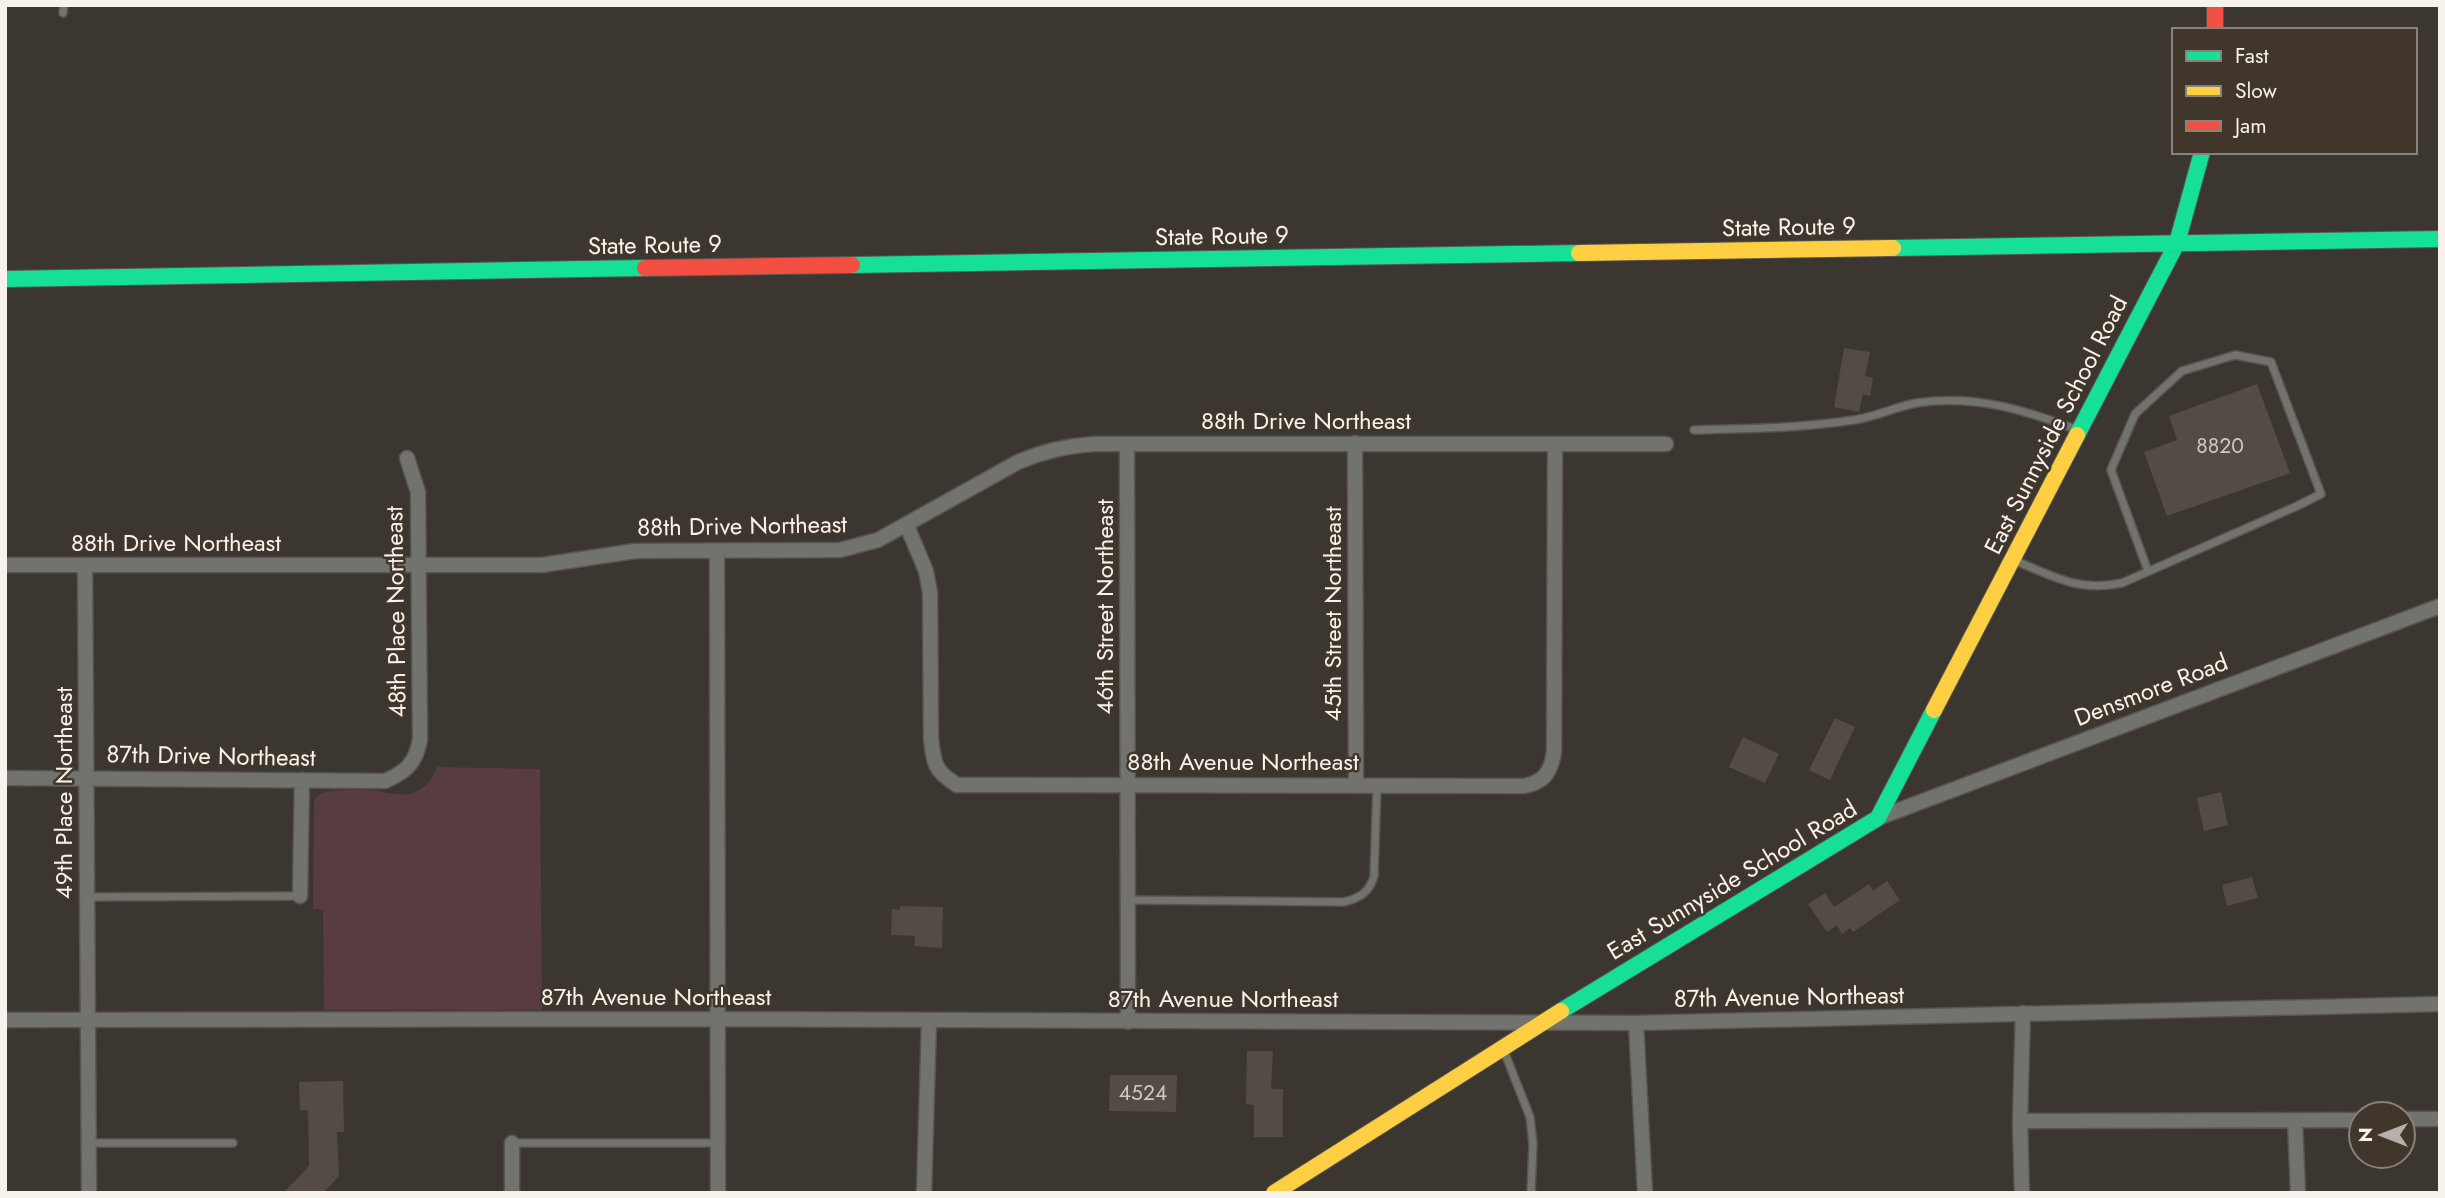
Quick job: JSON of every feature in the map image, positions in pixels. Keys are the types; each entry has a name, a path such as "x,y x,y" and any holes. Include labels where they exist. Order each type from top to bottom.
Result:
{"main road":[{"path":"2215,5 2215,28"},
{"name":"East Sunnyside School Road","path":"1274,1193 1632,966 1878,818 2176,243 2201,154"},
{"name":"State Route 9","path":"5,279 2440,239"}],"street":[{"name":"45th Street Northeast","path":"1355,443 1356,785"},
{"name":"46th Street Northeast","path":"1127,444 1128,1022"},
{"name":"88th Avenue Northeast","path":"907,526 926,571 930,593 933,763 942,775 957,785 1522,786 1545,778 1552,766 1554,752 1555,444"},
{"name":"88th Drive Northeast","path":"5,565 542,565 635,551 840,550 878,540 1018,462 1064,446 1666,444"},
{"name":"48th Place Northeast","path":"407,458 418,492 419,566 421,739 418,754 411,766"},
{"path":"718,551 718,1193"},
{"name":"49th Place Northeast","path":"85,565 89,1193"},
{"name":"Densmore Road","path":"1878,818 2440,606"},
{"name":"87th Drive Northeast","path":"5,778 385,781 402,774 411,766"},
{"path":"300,896 302,780"},
{"name":"87th Avenue Northeast","path":"5,1020 718,1019 1636,1023 2440,1004"},
{"path":"2022,1193 2020,1121 2024,1013"},
{"path":"924,1193 929,1021"},
{"path":"1636,1023 1645,1193"},
{"path":"2417,1119 2440,1119"},
{"path":"2020,1121 2347,1120"},
{"path":"2295,1121 2298,1193"},
{"path":"512,1143 512,1193"}],"lane":[{"path":"2012,559 2074,585 2102,587 2122,583 2321,494 2271,362 2235,355 2182,371 2135,414 2111,470 2148,571"},
{"path":"1693,430 1776,429 1856,420 1915,403 1954,400 1990,402 2036,414 2079,430"},
{"path":"1128,900 1353,900 1371,886 1374,876 1377,785"},
{"path":"88,897 300,896"},
{"path":"1503,1047 1530,1117 1533,1144 1531,1193"},
{"path":"88,1143 233,1143"},
{"path":"512,1143 718,1143"}],"shaded area":[{"path":"437,767 540,769 542,1010 324,1010 323,910 313,909 314,800 322,793 341,790 414,793 426,784"}],"building":[{"path":"1844,348 1870,352 1865,376 1873,378 1870,396 1863,394 1859,412 1834,407"},
{"path":"2257,384 2290,473 2167,516 2144,452 2177,440 2169,416"},
{"path":"1835,718 1855,727 1830,780 1809,770"},
{"path":"1743,737 1779,754 1765,783 1729,767"},
{"path":"2221,792 2228,825 2204,831 2197,798"},
{"path":"2252,877 2258,898 2227,906 2222,885"},
{"path":"1887,881 1900,900 1853,932 1850,928 1842,934 1837,925 1827,932 1808,904 1825,893 1834,907 1869,884 1873,891"},
{"path":"900,906 943,907 942,948 914,946 915,936 891,935 892,909 900,910"},
{"path":"1247,1051 1273,1051 1271,1089 1283,1089 1283,1137 1254,1137 1254,1105 1246,1104"},
{"path":"1110,1075 1177,1075 1176,1112 1109,1111"},
{"path":"343,1081 344,1132 337,1132 339,1176 323,1193 283,1193 309,1166 308,1110 300,1110 299,1082"}],"traffic: fast":[{"path":"2077,435 2177,243 2201,154"},
{"path":"1893,248 2440,239"},
{"path":"852,265 1579,253"},
{"path":"5,279 645,268"},
{"path":"1561,1011 1878,818 1934,710"}],"traffic: slow":[{"path":"1579,253 1893,248"},
{"path":"1934,710 2077,435"},
{"path":"1274,1193 1561,1011"}],"traffic: jam":[{"path":"2215,5 2215,28"},
{"path":"645,268 852,265"}]}
